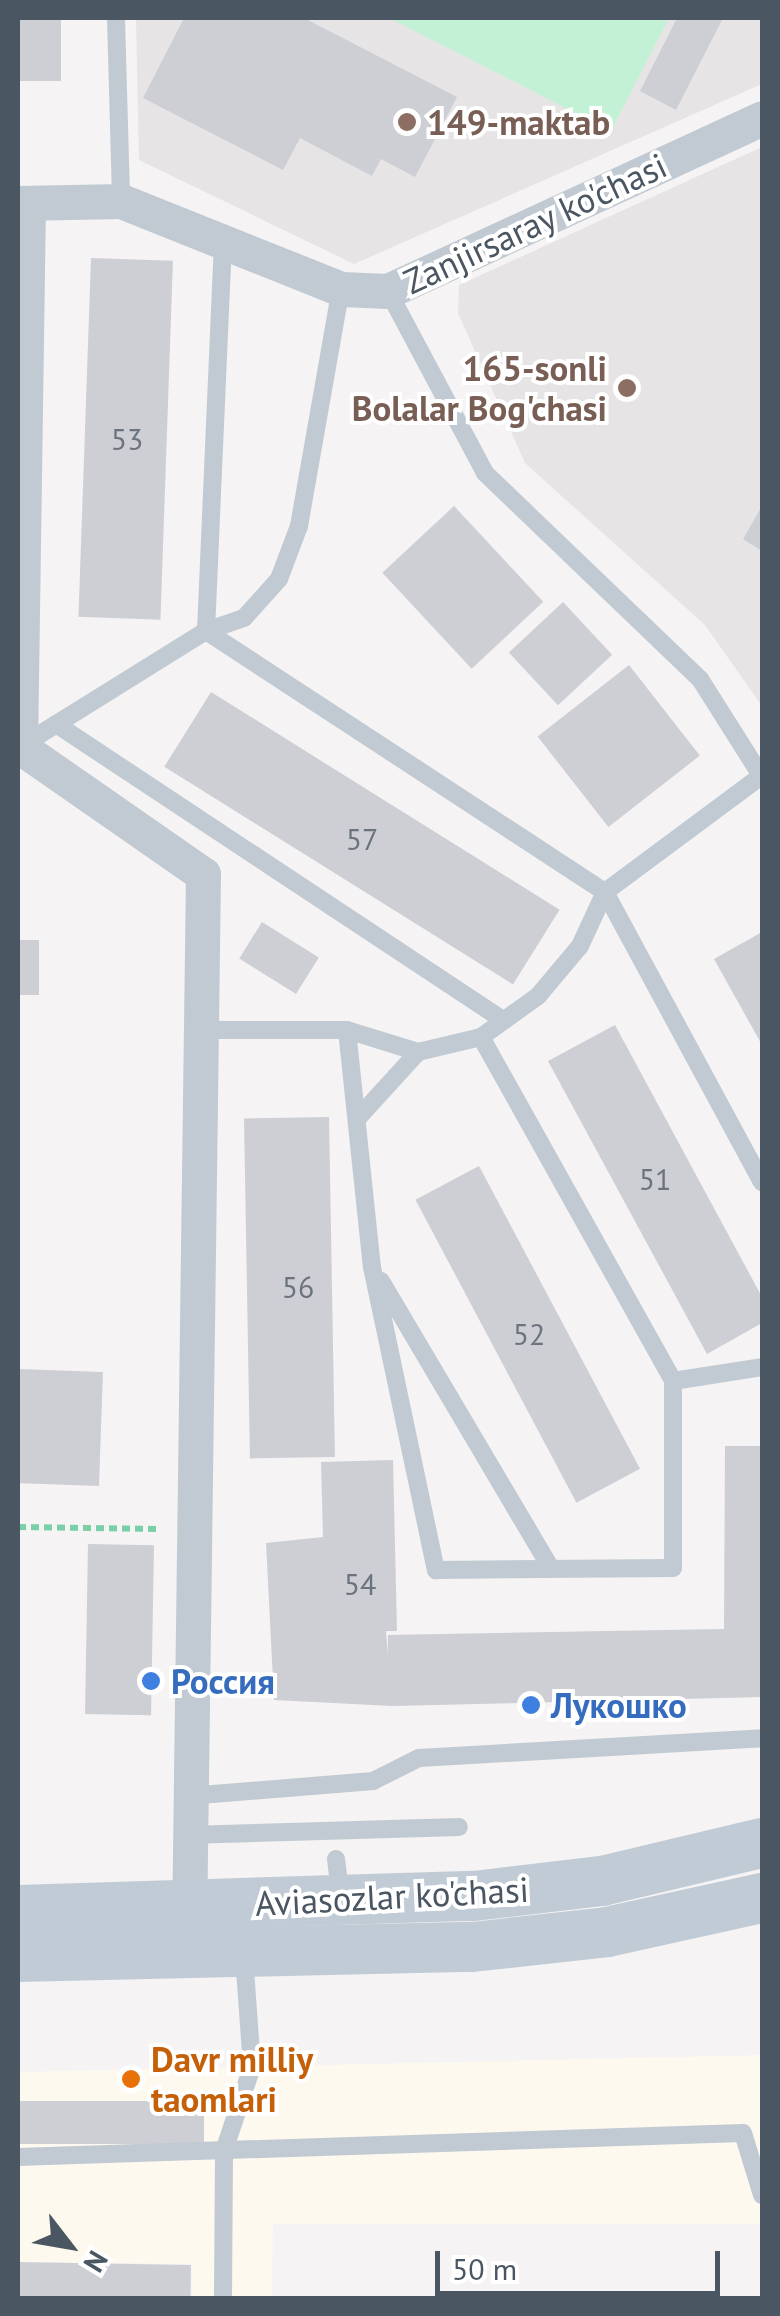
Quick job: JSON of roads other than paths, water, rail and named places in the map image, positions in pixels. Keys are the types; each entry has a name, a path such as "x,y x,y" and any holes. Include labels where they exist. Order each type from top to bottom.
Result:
{"main road":[{"name":"Aviasozlar ko'chasi","path":"18,1910 189,1904 339,1881 602,1881 762,1843"},
{"name":"Aviasozlar ko'chasi","path":"18,1958 454,1948 588,1934 762,1898"}],"street":[{"name":"Zanjirsaray ko'chasi","path":"23,203 121,201 223,239 341,290 388,292 762,118"},
{"path":"23,203 19,747 203,874 196,1526 188,1796 190,1956"}],"lane":[{"path":"116,18 121,201"},
{"path":"206,631 223,239"},
{"path":"19,747 206,631 244,618 279,579 299,526 341,290"},
{"path":"203,1030 347,1030 418,1052 481,1037 538,996 580,946 605,892 762,777 700,679 485,473 388,292"},
{"path":"206,631 605,892 762,1182"},
{"path":"56,724 503,1020"},
{"path":"347,1030 372,1268 436,1570 673,1568 674,1381 481,1037"},
{"path":"356,1119 418,1052"},
{"path":"372,1268 551,1569"},
{"path":"674,1381 762,1367"},
{"path":"188,1796 373,1781 419,1758 762,1738"},
{"path":"188,1835 459,1828"},
{"path":"223,2298 224,2150 252,2067 244,1955"},
{"path":"18,2158 743,2134 762,2196"}],"place":[{"name":"149-maktab","path":"407,122"},
{"name":"165-sonli Bolalar Bog'chasi","path":"627,388"},
{"name":"Россия","path":"151,1681"},
{"name":"Лукошко","path":"531,1705"},
{"name":"Davr milliy taomlari","path":"131,2079"}]}
